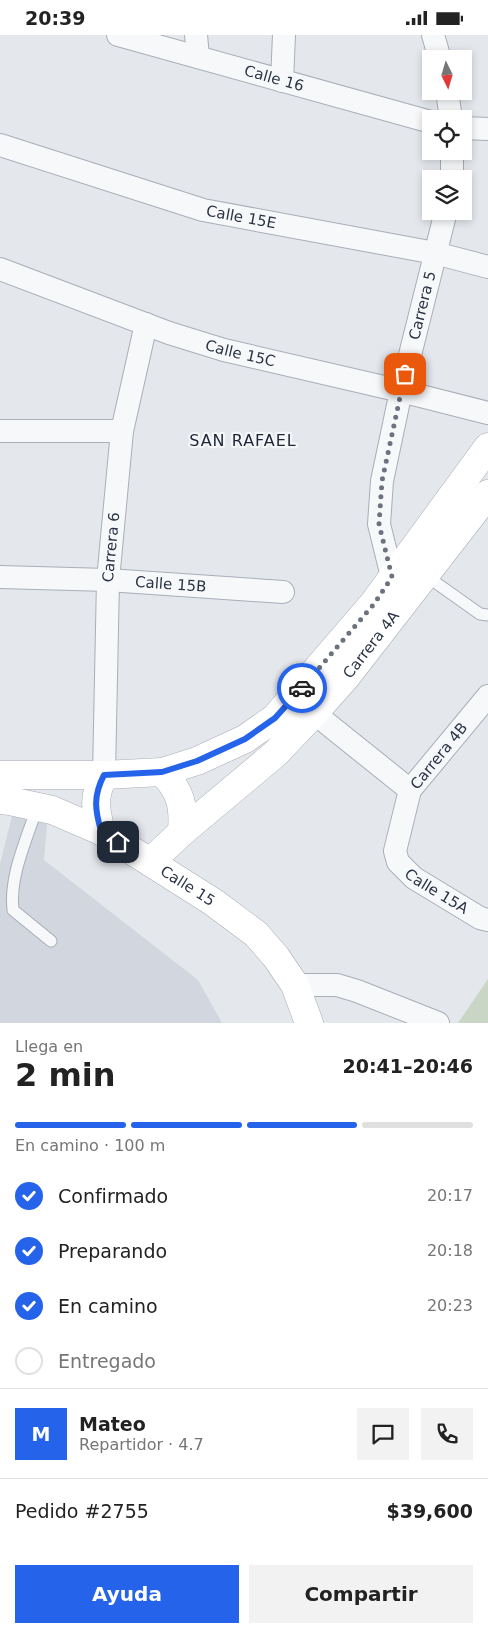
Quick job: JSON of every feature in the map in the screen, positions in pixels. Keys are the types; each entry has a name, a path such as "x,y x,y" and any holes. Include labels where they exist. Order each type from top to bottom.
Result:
{"main road":[{"name":"Carrera 4A","path":"162,772 197,761 245,739 275,718 374,604 488,447"},
{"name":"Carrera 4A","path":"150,862 182,832 275,754 314,713 346,677 425,575 485,503"},
{"path":"0,775 104,775 162,772 171,781 182,804 182,832"},
{"path":"101,831 96,800 98,786 104,775"},
{"name":"Calle 15","path":"0,801 10,801 52,810 101,831 213,902 256,934 276,957 295,985 309,1023"}],"street":[{"name":"Calle 16","path":"118,35 197,46 282,81 422,120"},
{"path":"282,81 284,35"},
{"path":"433,35 437,50"},
{"path":"472,128 488,129"},
{"name":"Calle 15E","path":"0,145 203,210 435,253 488,267"},
{"name":"Carrera 5","path":"392,577 379,524 382,481 401,391 444,220"},
{"name":"Calle 15C","path":"0,269 146,324 224,350 488,413"},
{"name":"Carrera 6","path":"104,775 108,580 122,431 146,324"},
{"path":"0,431 122,431"},
{"name":"Calle 15B","path":"0,577 108,580 283,592"},
{"name":"Carrera 4B","path":"395,851 410,790 488,696"},
{"path":"314,713 410,790"},
{"name":"Calle 15A","path":"395,851 398,863 414,878 480,918 488,920"},
{"path":"295,985 338,985 438,1023"}],"lane":[{"path":"425,575 480,614 488,615"},
{"path":"37,807 16,873 12,899 13,910 51,941"}],"shaded area":[{"path":"14,808 48,813 44,860 198,980 222,1023 0,1023 0,864"}],"green space":[{"path":"488,979 488,1023 458,1023"}],"way so far":[{"path":"302,688 374,604 392,577 379,524 382,481 405,374"}],"district":[{"name":"SAN RAFAEL","path":"243,440"}],"route":[{"path":"118,842 101,831 97,815 96,800 98,786 104,775 162,772 197,761 245,739 275,718 302,688"}]}
